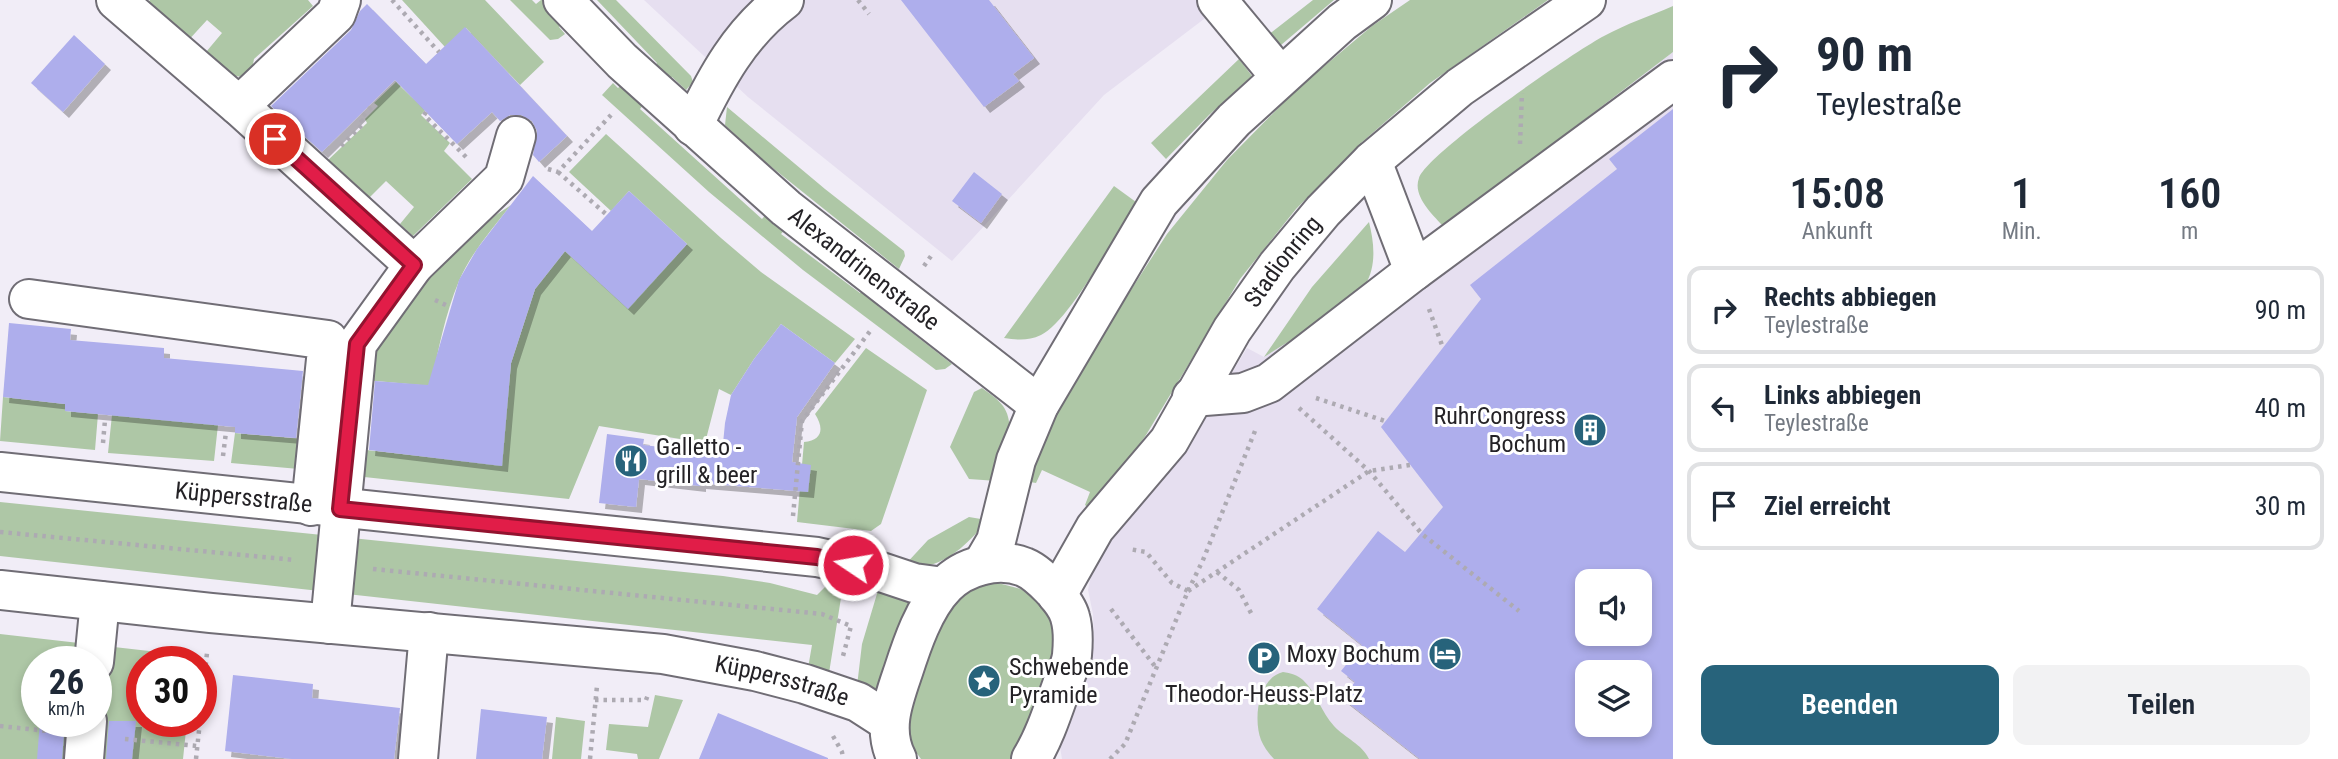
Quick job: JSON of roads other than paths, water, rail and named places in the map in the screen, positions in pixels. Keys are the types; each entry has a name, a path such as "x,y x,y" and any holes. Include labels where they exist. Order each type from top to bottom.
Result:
{"street":[{"path":"116,0 239,106 414,265"},
{"path":"239,106 336,15 341,0"},
{"name":"Alexandrinenstraße","path":"564,0 622,61 786,208 1039,405"},
{"path":"1217,0 1280,76"},
{"path":"982,565 996,541 1016,460 1039,405 1159,202 1234,120 1280,76 1342,22 1372,0"},
{"name":"Stadionring","path":"1057,595 1096,528 1169,441 1232,330 1277,266 1323,211 1372,161 1460,87 1524,41 1587,3"},
{"path":"693,126 730,55 768,5"},
{"path":"1192,397 1243,393 1269,383 1414,271 1673,80"},
{"path":"325,507 357,344 414,265 504,178 516,136"},
{"path":"1372,161 1414,271"},
{"path":"29,299 328,340 325,507 335,565 330,624"},
{"name":"Küppersstraße","path":"0,472 817,557 872,569 914,583 944,587"},
{"path":"897,759 891,747 888,722 892,702 908,656 927,614 944,587 962,572 982,565 1007,564 1024,567 1039,576 1057,595 1070,616 1072,656 1040,745 1031,759"},
{"name":"Küppersstraße","path":"0,590 330,624 663,654 755,671 834,692 858,702 888,722"},
{"path":"95,646 100,601"},
{"path":"418,759 429,632"},
{"path":"83,759 85,737"}],"place":[{"name":"RuhrCongress Bochum","path":"1590,430"},
{"name":"Galletto - grill & beer","path":"631,461"},
{"name":"Moxy Bochum","path":"1445,654"},
{"name":"Theodor-Heuss-Platz","path":"1264,658"},
{"name":"Schwebende Pyramide","path":"984,681"}]}
